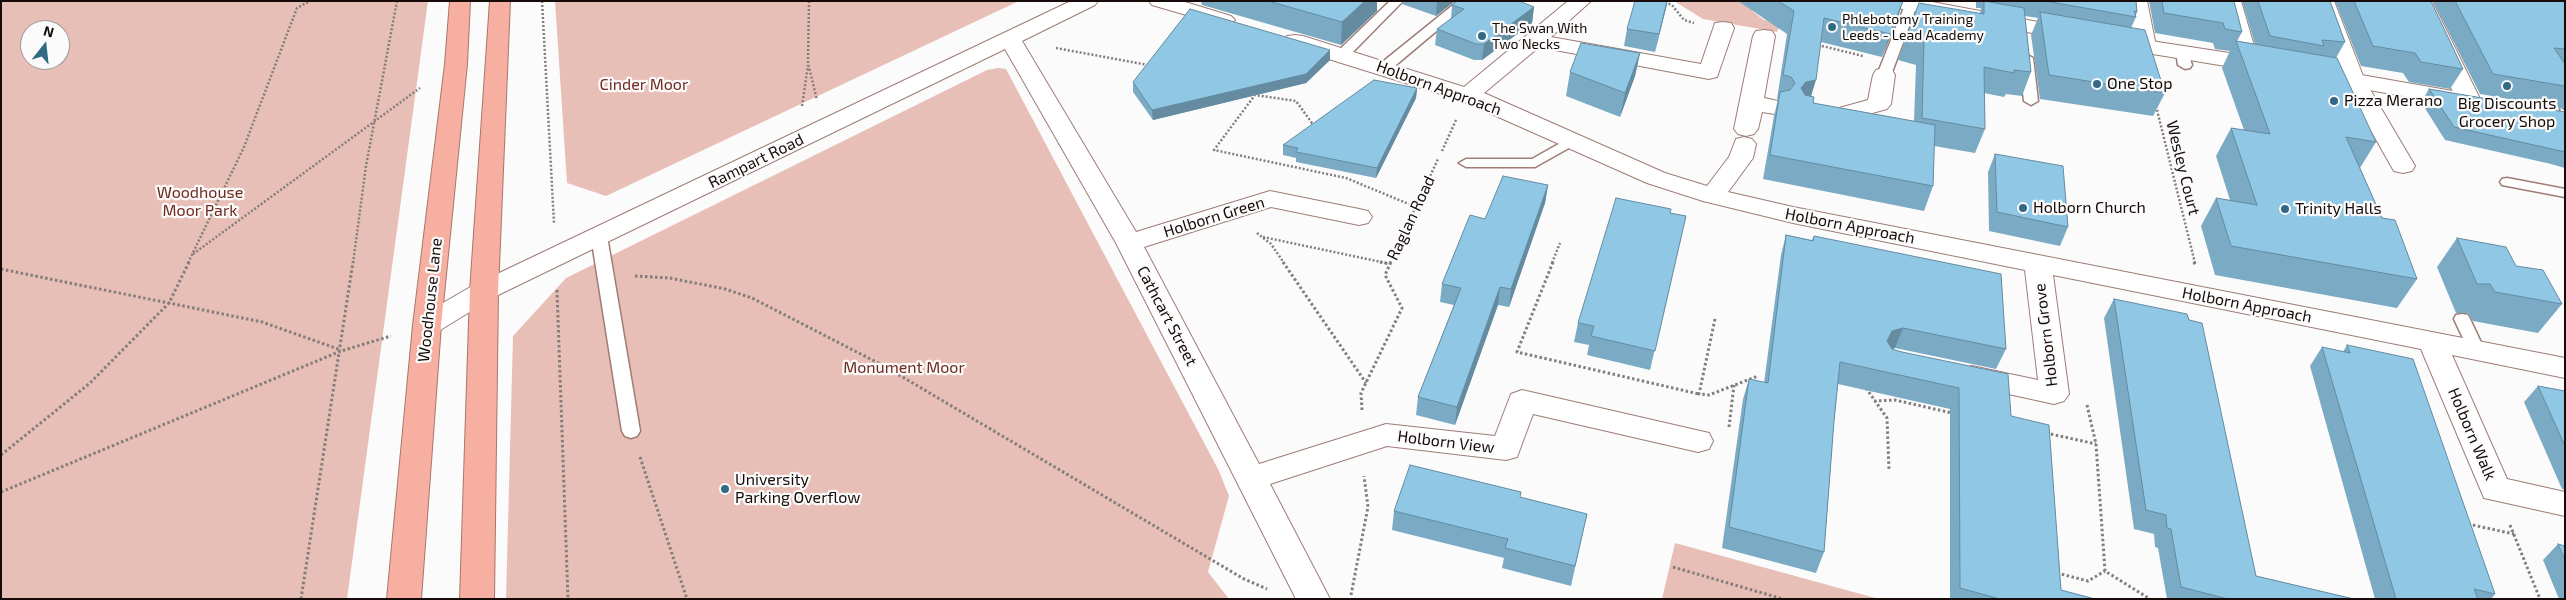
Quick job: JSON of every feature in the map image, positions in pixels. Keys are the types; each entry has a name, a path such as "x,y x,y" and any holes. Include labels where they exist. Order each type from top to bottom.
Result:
{"highway":[{"name":"Woodhouse Lane","path":"404,599 427,325 456,64 460,1"},
{"path":"477,599 484,291 500,1"}],"street":[{"name":"Rampart Road","path":"427,325 484,291 1088,1"},
{"name":"Holborn Approach","path":"1159,1 1385,67 1468,95 1656,178 1712,196 1793,216 2565,368"},
{"path":"1468,95 1580,1"},
{"path":"2136,1 2144,46"},
{"path":"2231,1 2248,63"},
{"path":"2324,1 2354,81 2403,166"},
{"path":"1901,3 1947,7 2024,38 2144,46 2183,59 2248,63 2478,103 2422,1"},
{"path":"1534,40 1709,72 1723,28"},
{"path":"1712,196 1741,158 1764,36"},
{"name":"Cathcart Street","path":"1010,40 1129,243 1313,599"},
{"path":"1808,112 1832,117 1879,104 1884,75"},
{"path":"1752,103 1775,107"},
{"name":"Holborn Green","path":"1129,243 1270,199 1359,217"},
{"name":"Holborn Grove","path":"1951,372 2054,394 2038,264"},
{"name":"Holborn Walk","path":"2432,342 2495,489 2565,504"},
{"name":"Holborn View","path":"1252,478 1386,435 1506,449 1522,401 1698,441"}],"lane":[{"path":"1342,55 1397,1"},
{"path":"1385,67 1466,1"},
{"path":"1884,75 1901,3"},
{"path":"2024,38 2031,100"},
{"path":"1466,163 1535,163 1571,141"},
{"path":"2507,182 2565,193"},
{"path":"600,236 631,431"},
{"path":"2462,319 2477,351"}],"path":[{"path":"1,455 90,383 169,304 244,147 297,8 310,1"},
{"path":"301,599 341,351 374,121 397,1"},
{"path":"542,1 556,257 568,599"},
{"path":"809,1 808,63 801,104 820,130"},
{"path":"1010,40 1151,66"},
{"path":"808,63 817,96 820,130"},
{"path":"192,254 424,85"},
{"path":"1246,93 1296,101 1312,123 1321,125"},
{"path":"1255,95 1214,150 1346,178 1416,206"},
{"name":"Raglan Road","path":"1350,599 1368,507 1360,443 1361,393 1402,308 1384,275 1468,95"},
{"name":"Wesley Court","path":"2155,102 2203,297"},
{"path":"2544,114 2565,108"},
{"path":"1236,210 1251,228 1270,244 1366,383"},
{"path":"1262,237 1390,264"},
{"path":"1560,243 1517,352 1709,395 1758,376"},
{"path":"1,269 262,322 341,351"},
{"path":"605,272 670,278 725,289 752,298 884,366 1244,579 1275,592"},
{"path":"1699,394 1715,319"},
{"path":"1,492 341,351 427,325"},
{"path":"1866,381 1865,390 1887,418 1889,470"},
{"path":"2054,394 2086,403 2096,444 2106,571"},
{"path":"1874,401 1894,400 1962,415"},
{"path":"631,431 687,599"},
{"path":"2038,432 2096,444"},
{"path":"2495,489 2540,599"},
{"path":"2458,522 2514,534"},
{"path":"1674,567 1782,599"},
{"path":"2054,572 2088,581 2106,571"},
{"path":"2106,571 2150,599"}],"green space":[{"name":"Woodhouse Moor Park","path":"1,1 428,1 347,599 1,599"},
{"name":"Cinder Moor","path":"555,1 1019,1 606,196 567,183"},
{"path":"1674,1 1755,1 1752,11 1764,20 1781,23 1777,32 1703,19"},
{"name":"Monument Moor","path":"1006,69 1219,471 1229,496 1208,572 1229,599 506,599 513,336 566,278 987,70"},
{"path":"1675,543 1879,599 1662,599"}],"building":[{"path":"1268,1 1365,1 1342,22"},
{"path":"1457,1 1519,1 1534,7 1484,44 1476,44 1437,29 1464,9 1452,5"},
{"path":"1635,1 1667,1 1659,34 1627,29"},
{"path":"1778,1 1903,1 1890,34 1824,18 1816,80 1806,82 1801,88 1805,95 1814,97 1813,103 1935,125 1933,186 1770,155 1780,92 1790,90 1795,83 1791,77 1783,75 1794,11"},
{"path":"1984,1 2024,8 2031,72 2014,70 2014,73 1984,67 1985,129 1922,118 1924,41 1906,37 1919,3 1984,14"},
{"path":"2045,1 2136,1 2137,12 2134,11 2136,17"},
{"path":"2162,1 2234,1 2242,32 2225,29 2223,23 2164,13"},
{"path":"2258,1 2330,1 2345,42 2322,40 2324,46 2270,36"},
{"path":"2354,1 2431,1 2463,69 2421,62 2415,53 2373,46"},
{"path":"2455,1 2565,1 2565,49 2554,48 2565,64 2565,86 2493,74"},
{"path":"1190,9 1330,50 1306,74 1152,110 1133,82"},
{"path":"2040,12 2145,30 2165,93 2049,75"},
{"path":"2236,41 2337,58 2376,142 2346,137 2382,218 2395,220 2417,279 2231,246 2216,198 2257,205 2231,128 2270,134"},
{"path":"1581,43 1640,53 1625,93 1570,72"},
{"path":"1374,80 1417,88 1377,168 1296,152 1298,148 1283,145"},
{"path":"2429,89 2565,112 2565,152 2454,127"},
{"path":"1995,154 2063,166 2068,227 1997,212"},
{"path":"1503,176 1548,185 1511,289 1500,287 1457,407 1418,397 1461,288 1442,284 1470,215 1485,219"},
{"path":"1616,198 1671,209 1670,213 1686,216 1655,351 1591,336 1594,326 1578,323"},
{"path":"1786,235 1813,241 1814,236 2001,274 2006,349 1903,328 1892,331 1887,341 1892,349 1902,352 2008,374 2011,416 2049,425 2061,590 2095,599 2000,599 1960,588 1959,388 1840,362 1824,552 1729,527 1749,379 1768,383"},
{"path":"2457,238 2506,247 2516,266 2543,270 2562,304 2495,292 2490,284 2477,284"},
{"path":"2114,299 2187,314 2189,320 2202,323 2256,576 2354,599 2228,599 2181,587 2171,529 2167,528 2166,515 2146,510"},
{"path":"2347,345 2413,359 2495,594 2474,589 2478,599 2396,599 2322,347 2350,353"},
{"path":"2538,386 2565,391 2565,446"},
{"path":"1410,465 1521,492 1520,497 1587,514 1575,566 1505,548 1508,539 1394,511"},
{"path":"2558,544 2565,546 2565,560"}],"place":[{"name":"Phlebotomy Training Leeds - Lead Academy","path":"1832,27"},
{"name":"The Swan With Two Necks","path":"1482,36"},
{"name":"One Stop","path":"2097,84"},
{"name":"Big Discounts Grocery Shop","path":"2507,86"},
{"name":"Pizza Merano","path":"2334,101"},
{"name":"Holborn Church","path":"2023,208"},
{"name":"Trinity Halls","path":"2285,209"},
{"name":"University Parking Overflow","path":"725,489"}]}
